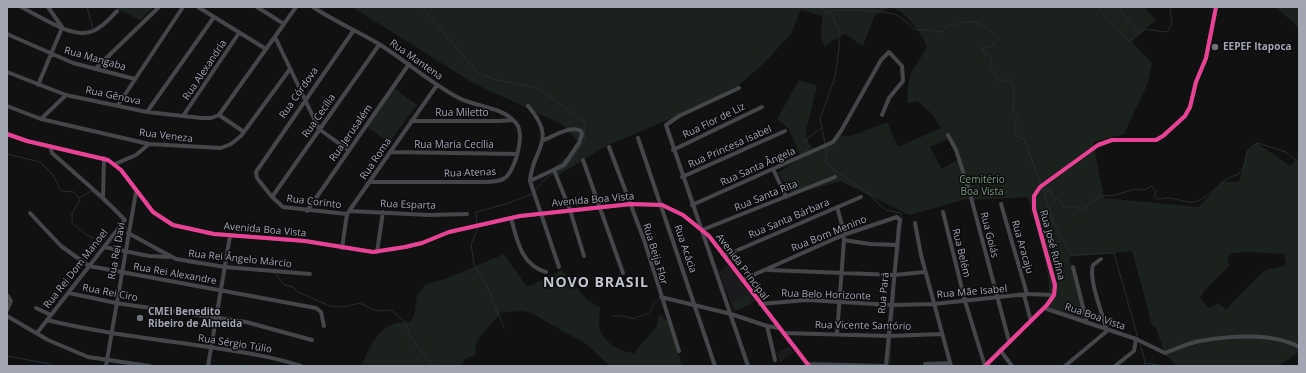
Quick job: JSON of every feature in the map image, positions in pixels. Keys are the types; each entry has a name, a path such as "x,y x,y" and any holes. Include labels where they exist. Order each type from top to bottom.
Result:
{"street":[{"path":"21,7 62,28 78,34 93,32 103,25 117,11"},
{"path":"48,7 62,28"},
{"path":"96,69 159,7"},
{"path":"118,105 183,7"},
{"path":"198,7 266,49"},
{"path":"257,7 284,24"},
{"name":"Rua Mantena","path":"313,7 379,44 437,85 462,100 489,109 513,120"},
{"name":"Rua José Rufina","path":"985,366 1044,308 1054,295 1055,285 1034,209 1034,196 1042,186 1102,142 1116,140 1156,140 1163,136 1185,116 1190,107 1196,82 1206,58 1216,7"},
{"path":"244,132 218,115 295,8"},
{"path":"147,112 214,17"},
{"path":"38,85 62,28"},
{"name":"Rua Córdova","path":"258,166 354,30"},
{"name":"Rua Alexandria","path":"183,116 239,33"},
{"name":"Rua Mangaba","path":"7,34 73,63 135,79"},
{"path":"275,37 319,129 348,150"},
{"name":"Rua Cecília","path":"272,197 379,44"},
{"name":"Rua Santa Ângela","path":"692,205 835,140 886,53 889,52 902,66 903,81 889,98 882,114"},
{"name":"Rua Jerusalém","path":"307,210 409,64"},
{"name":"Rua Veneza","path":"7,106 41,119 149,144 221,148 236,141 244,132 290,69"},
{"name":"Rua Gênova","path":"7,72 66,95 147,112 208,118 218,115"},
{"name":"Rua Roma","path":"342,248 348,213 437,85"},
{"name":"Rua Princesa Isabel","path":"738,88 668,121 666,127 748,366"},
{"path":"41,119 66,95"},
{"path":"528,106 539,120 544,140 530,181 559,267"},
{"name":"Rua Flor de Liz","path":"673,150 762,107"},
{"name":"Rua Miletto","path":"411,121 513,120"},
{"name":"Rua Atenas","path":"370,182 497,181 509,173 517,154 520,133 518,125 513,120"},
{"path":"530,181 566,163 580,140 582,133 578,129 568,130 544,140"},
{"name":"Rua Princesa Isabel","path":"682,177 785,131"},
{"name":"Avenida Boa Vista","path":"7,134 50,146 104,158 116,164 136,192 156,215 173,225 230,236 286,239 377,252 405,247 449,232 511,218 540,213 644,204"},
{"name":"Rua Goiás","path":"948,135 956,150 969,190 996,298 1009,341"},
{"name":"Rua Acácia","path":"638,138 696,305 715,366"},
{"path":"116,164 136,155 149,144"},
{"path":"50,146 52,153 103,198 125,220 130,221"},
{"name":"Rua Beija Flor","path":"609,147 631,204 679,351"},
{"name":"Rua Maria Cecília","path":"390,152 517,154"},
{"path":"103,198 104,158"},
{"path":"583,160 623,273"},
{"name":"Rua Corinto","path":"258,166 256,176 272,197 283,207 348,213"},
{"path":"773,169 786,197"},
{"path":"554,170 570,210 584,256"},
{"name":"Rua Santa Rita","path":"702,230 835,177"},
{"name":"Rua Rei Davi","path":"106,366 136,192"},
{"name":"Rua Santa Bárbara","path":"724,256 862,197"},
{"name":"Avenida Principal","path":"644,204 662,205 683,215 702,230 724,256 808,365"},
{"name":"Rua Aracaju","path":"1001,204 1026,295 1031,321"},
{"path":"837,207 844,238 837,334"},
{"name":"Rua Rei Alexandre","path":"30,212 61,246 89,266 318,309 321,312 324,326"},
{"path":"377,252 383,212"},
{"name":"Rua Esparta","path":"348,213 383,212 467,214"},
{"name":"Rua Belém","path":"943,212 965,301 985,366"},
{"name":"Rua Bom Menino","path":"742,280 897,217 900,220 897,245"},
{"path":"511,218 517,238 528,263 535,268 546,272"},
{"name":"Rua Rei Dom Manoel","path":"37,333 125,220"},
{"path":"916,223 919,247 951,364 925,364"},
{"name":"Rua Rei Ângelo Márcio","path":"128,233 171,257 191,262 225,267 310,274"},
{"path":"208,366 230,236"},
{"path":"844,238 870,244 897,245"},
{"name":"Rua Pará","path":"886,366 897,245"},
{"path":"104,247 149,256 171,257"},
{"path":"1065,366 1102,337 1107,330 1093,280 1092,270 1093,265 1101,259"},
{"path":"1073,267 1087,323"},
{"path":"766,270 894,275 926,272"},
{"name":"Rua Rei Ciro","path":"68,293 116,303 246,322 312,340"},
{"path":"7,295 11,301 7,310"},
{"name":"Rua Mãe Isabel","path":"891,305 934,304 1026,295 1054,295"},
{"name":"Rua Beija Flor","path":"661,297 731,314 767,326"},
{"name":"Rua Belo Horizonte","path":"760,304 794,300 891,305"},
{"path":"36,308 51,315"},
{"name":"Rua Boa Vista","path":"1044,308 1136,339 1136,345 1132,353 1115,366"},
{"path":"7,316 48,340 88,357 150,366"},
{"name":"Rua Sérgio Túlio","path":"47,320 77,327 278,359 301,366"},
{"path":"775,360 767,326 779,328"},
{"name":"Rua Vicente Santório","path":"783,333 889,336 942,334"},
{"path":"1136,339 1164,353 1199,341 1229,337 1279,339 1299,347"},
{"path":"1000,350 1012,366"},
{"path":"808,365 886,366"}],"shaded area":[{"path":"728,265 756,301 734,312 719,272"},
{"path":"789,346 794,353 780,362 776,353"}],"green space":[{"path":"114,7 154,7 140,20"},
{"name":"Cemitério Boa Vista","path":"352,7 1144,7 1156,20 1131,41 1152,63 1148,83 1124,134 1093,142 1104,198 1199,207 1222,182 1239,182 1247,151 1256,142 1290,166 1299,157 1299,352 1278,366 1178,366 1165,355 1156,328 1152,325 1132,251 1069,257 1088,321 1054,311 1049,306 1049,281 1028,197 973,200 963,166 950,133 950,138 930,147 942,169 958,159 971,198 909,215 840,181 793,195 778,173 801,157 788,128 777,119 799,80 817,86 806,131 808,142 814,150 840,135 851,136 887,122 898,147 941,128 931,113 918,101 907,104 908,85 911,73 927,47 922,36 907,17 895,9 890,8 875,15 863,46 845,34 827,44 825,48 821,37 822,16 801,10 791,34 763,64 739,85 741,89 606,146 559,175 553,168 567,157 578,142 563,125 473,83","holes":["1246,252 1284,254 1286,264 1281,267 1264,271 1226,309 1218,303 1209,308 1200,298 1204,291 1229,266 1227,258 1233,253"]},
{"path":"1276,7 1299,7 1299,28"},
{"path":"394,88 417,105 389,143 366,126"},
{"path":"504,254 527,287 562,270 588,301 600,307 599,324 602,334 609,343 619,349 635,353 640,345 656,328 659,315 665,319 672,330 682,366 610,366 586,344 531,313 523,311 501,313 481,335 476,344 475,356 466,358 463,361 462,366 361,366 373,342 384,329 399,322 409,322 414,316 417,295 426,284 448,278"},
{"path":"747,294 751,304 737,310 732,301"}],"waterway":[{"path":"87,7 93,29"},
{"path":"422,7 477,72 493,79 538,88 584,122 585,140 567,166 556,172"},
{"path":"818,7 832,14 839,31 839,48 835,77 820,119 825,143"},
{"path":"1097,7 1130,42 1145,29 1164,32 1168,31 1172,23 1170,7"},
{"path":"1118,7 1139,33"},
{"path":"829,11 863,10 890,13 902,18 915,30 942,32 947,26 953,26 962,22 974,22 984,26 992,32 998,39 990,47 983,48 982,51 991,57 990,66 997,79 1001,82 1008,79 1011,82 1014,89 1012,109 1019,115 1015,122 1015,135 1024,139 1041,184"},
{"path":"802,141 805,143 807,139 821,128"},
{"path":"1045,192 1051,189 1052,196 1060,201 1064,207 1076,207 1080,211 1101,196 1115,195 1136,189 1145,190 1151,186 1156,191 1154,197 1158,199 1171,198 1196,202 1211,193 1227,179 1237,175 1244,166 1247,152 1258,143 1286,152 1299,163"},
{"path":"826,148 826,161 832,168 866,192 886,210 901,213 902,219 898,257"},
{"path":"7,154 40,162 53,175 61,191 74,192 80,200 72,213 72,223 87,235 101,242"},
{"path":"536,190 543,181 553,173"},
{"path":"1042,187 1054,224 1070,253 1074,255 1114,253 1138,338"},
{"path":"79,198 91,191 107,205"},
{"path":"477,225 476,212 506,204 532,194"},
{"path":"124,223 127,229"},
{"path":"478,228 471,244 474,265 487,286 504,328"},
{"path":"152,248 162,255"},
{"path":"188,263 201,265"},
{"path":"275,273 284,285 293,287 298,292 330,306 344,307 360,303 376,311 391,310 405,322 411,338 433,366"},
{"path":"894,302 895,295"},
{"path":"612,316 623,316 634,319 649,313 654,303 660,299"},
{"path":"891,333 894,307"},
{"path":"889,366 891,339"},
{"path":"1140,343 1145,362 1144,366"},
{"path":"7,356 50,364 52,366"},
{"path":"1145,363 1164,366"}],"cycle path":[{"path":"985,366 1047,305 1054,295 1055,285 1034,209 1034,196 1040,187 1098,145 1112,140 1156,140 1163,136 1185,116 1190,107 1196,82 1206,58 1216,7"},
{"path":"7,134 27,141 108,160 121,170 153,212 173,225 214,234 305,241 373,252 422,243 449,232 520,216 631,204 662,205 683,215 709,236 809,366"}],"place":[{"name":"EEPEF Itapoca","path":"1215,47"},
{"name":"CMEI Benedito Ribeiro de Almeida","path":"140,318"}],"district":[{"name":"NOVO BRASIL","path":"596,283"}]}
